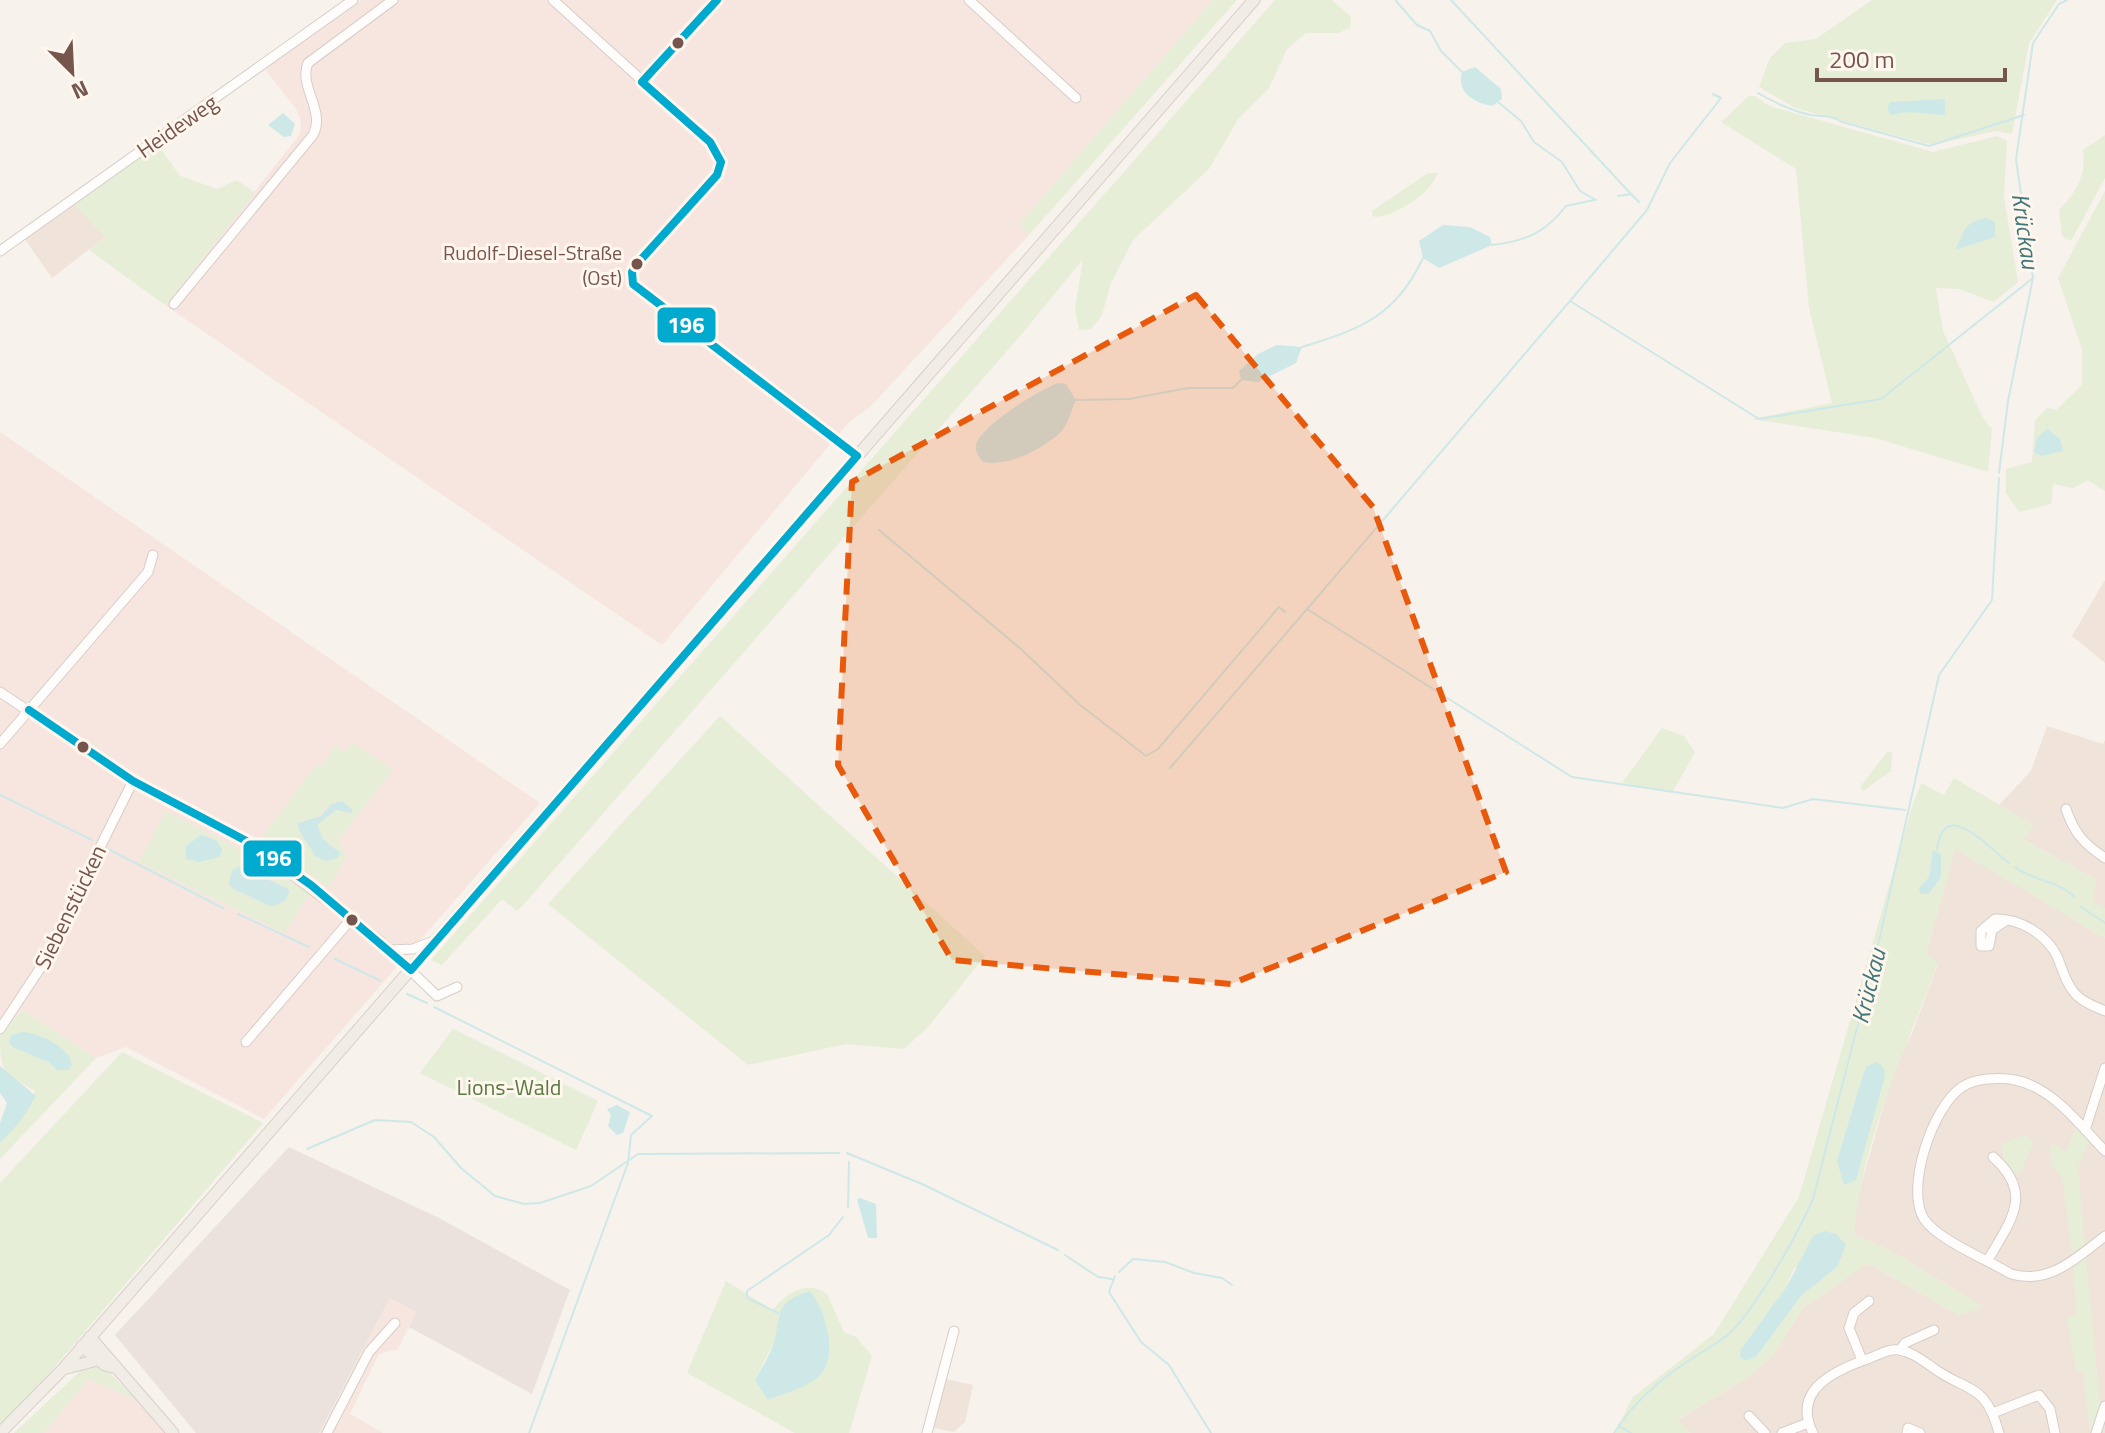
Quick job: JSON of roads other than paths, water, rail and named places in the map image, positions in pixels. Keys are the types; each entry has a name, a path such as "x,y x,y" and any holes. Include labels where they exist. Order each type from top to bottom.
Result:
{"main road":[{"path":"0,1433 63,1369 1254,0"},
{"path":"86,1342 97,1360 113,1367"},
{"path":"86,1342 143,1395 173,1433"},
{"path":"63,1369 97,1360"}],"street":[{"name":"Heideweg","path":"0,251 353,0"},
{"path":"174,304 313,135 317,115 306,74 308,63 393,0"},
{"path":"553,0 710,142 721,162 717,175 637,264 632,272 633,284 857,456"},
{"path":"642,82 717,0"},
{"path":"969,0 1076,98"},
{"path":"0,744 148,572 153,555"},
{"path":"0,692 133,781 252,844 352,918 437,996 457,987"},
{"name":"Siebenstücken","path":"0,1029 39,970 133,781"},
{"path":"2066,809 2079,837 2105,858"},
{"path":"246,1042 352,918"},
{"path":"2007,920 2026,926 2048,943 2073,993 2105,1011"},
{"path":"389,950 413,949 436,940"},
{"path":"2085,1130 2105,1068"},
{"path":"2105,1151 2048,1095 2032,1085 2002,1078 1962,1086 1941,1110 1920,1172 1915,1200 1930,1226 2011,1274 2042,1277 2105,1236"},
{"path":"1988,1260 2013,1215 2017,1196 2010,1174 1993,1157"},
{"path":"1862,1360 1849,1328 1854,1313 1869,1301"},
{"path":"327,1433 369,1352 395,1323"},
{"path":"1813,1433 1808,1423 1808,1399 1820,1382 1862,1360 1900,1350 1905,1343 1934,1330"},
{"path":"927,1433 954,1331"},
{"path":"1900,1350 1974,1388 1993,1413 1999,1433"},
{"path":"1993,1413 2039,1395 2044,1396 2055,1433"},
{"path":"2096,1433 2105,1406"},
{"path":"1749,1416 1765,1433"},
{"path":"1782,1433 1808,1423"},
{"path":"1907,1433 1908,1428 1920,1433"}],"water":[{"path":"1475,67 1501,89 1502,99 1492,106 1473,99 1464,91 1462,72"},
{"path":"1945,99 1945,115 1912,112 1891,115 1887,109 1890,102"},
{"path":"283,113 295,124 291,136 284,137 268,125"},
{"path":"1986,218 1995,222 1995,237 1955,250 1965,229"},
{"path":"1443,225 1470,227 1490,237 1492,245 1439,268 1423,258 1419,241"},
{"path":"1277,345 1302,347 1296,363 1258,382 1241,380 1239,371 1258,354"},
{"path":"1058,383 1066,384 1076,400 1062,431 1024,456 1003,462 983,462 976,445 988,428 1025,401"},
{"path":"2047,429 2060,439 2063,451 2042,456 2034,452 2037,438"},
{"path":"342,801 353,810 351,813 336,810 317,825 323,839 340,853 337,858 326,861 315,856 298,823 321,816 331,804"},
{"path":"201,835 216,840 222,849 220,857 199,862 186,859 186,846"},
{"path":"1933,850 1941,854 1941,877 1929,894 1920,894 1919,888 1929,877"},
{"path":"241,866 290,890 286,900 272,907 232,888 229,884 232,870"},
{"path":"22,1032 53,1042 66,1052 72,1065 68,1070 57,1070 48,1062 12,1047 9,1041 12,1035"},
{"path":"1877,1062 1884,1068 1885,1076 1856,1180 1844,1185 1837,1161 1863,1075 1867,1066"},
{"path":"0,1066 36,1096 20,1122 0,1143 0,1123 7,1103 0,1093"},
{"path":"617,1105 630,1112 623,1133 617,1135 608,1126 611,1115 607,1109"},
{"path":"857,1199 876,1204 877,1238 868,1238"},
{"path":"1824,1231 1836,1234 1846,1245 1837,1267 1801,1296 1757,1356 1746,1361 1740,1357 1741,1349 1787,1286 1813,1236"},
{"path":"810,1291 826,1323 829,1348 824,1371 811,1383 768,1400 755,1380 771,1349 781,1310 790,1300"}],"waterway":[{"path":"1451,0 1631,194"},
{"name":"Krückau","path":"1999,473 2008,401 2033,278 2016,159 2033,43 2059,4 2067,0"},
{"path":"1396,1 1417,25 1430,31 1441,51 1462,72"},
{"path":"1758,93 1798,112 1831,117 1929,146 2024,115"},
{"path":"1713,94 1721,98 1670,163 1647,210 1570,301 1759,419 1881,399 2033,278"},
{"path":"1498,102 1521,121 1534,142 1562,162 1580,191 1596,200"},
{"path":"1618,196 1631,194 1639,202"},
{"path":"1492,245 1534,234 1566,206 1594,200"},
{"path":"1302,347 1342,334 1374,318 1401,294 1423,258"},
{"path":"1308,608 1569,302"},
{"path":"1076,400 1129,399 1188,388 1233,388 1241,380"},
{"name":"Krückau","path":"1614,1433 1629,1412 1656,1385 1724,1338 1740,1322 1776,1270 1813,1199 1876,954 1939,675 1992,600 1999,478"},
{"path":"879,530 1022,650 1079,704 1146,756 1158,749 1279,607 1285,612"},
{"path":"1170,768 1307,609 1572,777 1783,808 1813,799 1905,810"},
{"path":"0,795 92,840"},
{"path":"1937,850 1941,834 1948,827 1957,826 1968,830 2009,863"},
{"path":"106,848 223,908"},
{"path":"2015,867 2074,897"},
{"path":"2081,907 2105,923"},
{"path":"238,914 309,947"},
{"path":"335,959 381,981"},
{"path":"407,994 427,1003"},
{"path":"434,1007 652,1116 631,1135 628,1163 529,1433"},
{"path":"307,1149 375,1120 411,1122 434,1137 461,1168 495,1196 524,1204 540,1203 591,1186 638,1154 839,1153"},
{"path":"847,1153 922,1184 1058,1250"},
{"path":"848,1207 849,1162"},
{"path":"778,1313 747,1298 747,1291 829,1235 843,1217"},
{"path":"1065,1255 1098,1277 1112,1279"},
{"path":"1119,1272 1133,1259 1165,1262 1194,1273 1222,1278 1232,1285"},
{"path":"1115,1276 1109,1292 1141,1342 1169,1365 1211,1433"},
{"path":"1619,1426 1631,1433"}],"place":[{"name":"Rudolf-Diesel-Straße (Ost)","path":"637,264"}],"park label":[{"name":"Lions-Wald","path":"509,1087"}]}
